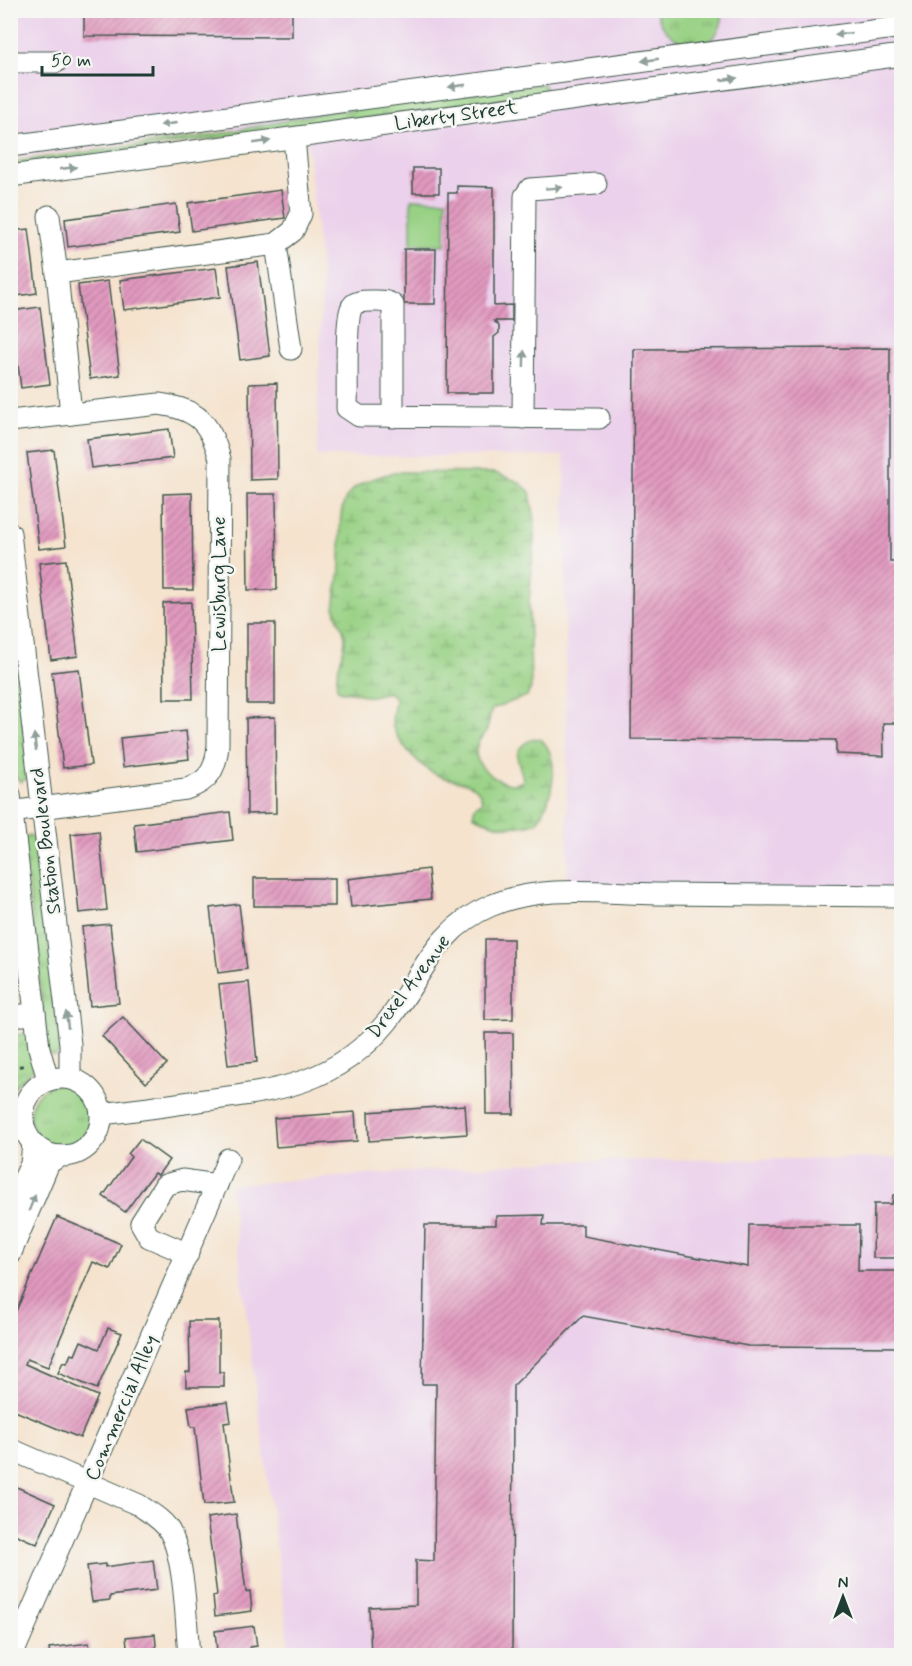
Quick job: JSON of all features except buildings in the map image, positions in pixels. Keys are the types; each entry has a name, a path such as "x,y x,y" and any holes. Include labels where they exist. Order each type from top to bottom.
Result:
{"street":[{"name":"Liberty Street","path":"10,146 902,27"},
{"name":"Liberty Street","path":"10,176 902,55"},
{"path":"10,62 56,62"},
{"path":"57,273 276,244 294,231 300,214 294,138"},
{"path":"523,418 525,196 530,189 596,184"},
{"path":"49,216 71,414"},
{"path":"276,244 291,349"},
{"path":"393,417 393,305 389,301 354,303 350,309 347,408 359,416 393,417 599,418"},
{"name":"Lewisburg Lane","path":"10,421 159,404 182,407 202,419 214,437 220,459 218,746 217,762 210,775 201,784 186,789 42,808 11,806"},
{"name":"Station Boulevard","path":"10,533 70,1044 70,1078"},
{"name":"Station Boulevard","path":"11,806 39,1048 48,1080"},
{"name":"Drexel Avenue","path":"102,1114 255,1094 295,1086 322,1075 371,1041 399,1006 428,959 449,933 475,913 508,899 564,893 902,896"},
{"path":"10,1016 35,1014"},
{"path":"10,1255 16,1227 49,1163 60,1156 82,1151 97,1136 102,1114 92,1090 70,1078 48,1080 37,1086 24,1107 24,1126 33,1143 40,1150 60,1156"},
{"path":"10,1208 31,1164 33,1143"},
{"name":"Commercial Alley","path":"12,1656 90,1483 228,1159"},
{"path":"188,1254 148,1237 141,1223 165,1185 182,1180 217,1185"},
{"path":"10,1449 139,1505 158,1517 170,1530 178,1550 189,1656"}],"path":[{"path":"10,1067 23,1066"}],"shaded area":[{"path":"10,11 901,11 901,893 568,887 564,456 317,456 322,282 305,120 11,159"},
{"path":"901,1158 901,1655 290,1655 230,1185 554,1161"}],"green space":[{"path":"656,11 723,11 720,26 714,37 704,43 693,44 681,42 671,35 662,25"},
{"path":"543,84 546,89 543,91 481,103 11,166 10,162 208,136 329,112"},
{"path":"411,199 446,200 445,245 411,244"},
{"path":"398,472 495,473 519,482 530,492 535,522 529,604 531,688 527,696 492,709 486,732 480,739 476,752 480,764 494,778 517,784 523,781 518,762 520,749 530,740 542,740 552,759 553,781 547,803 537,822 521,826 504,826 473,815 475,806 482,802 477,789 431,772 411,754 400,740 392,723 395,699 391,693 366,696 342,692 337,688 337,675 345,638 335,612 340,571 341,515 344,503 350,493 360,485"},
{"path":"10,616 29,777 21,782 13,775 11,752"},
{"path":"30,835 36,841 61,1051 55,1056 48,1054 23,838"},
{"path":"27,1033 33,1069 15,1086 11,1099 11,1036"},
{"path":"61,1084 73,1086 83,1093 90,1103 92,1115 90,1127 83,1137 73,1144 61,1146 49,1144 39,1137 32,1127 30,1115 32,1103 39,1093 49,1086"}]}
